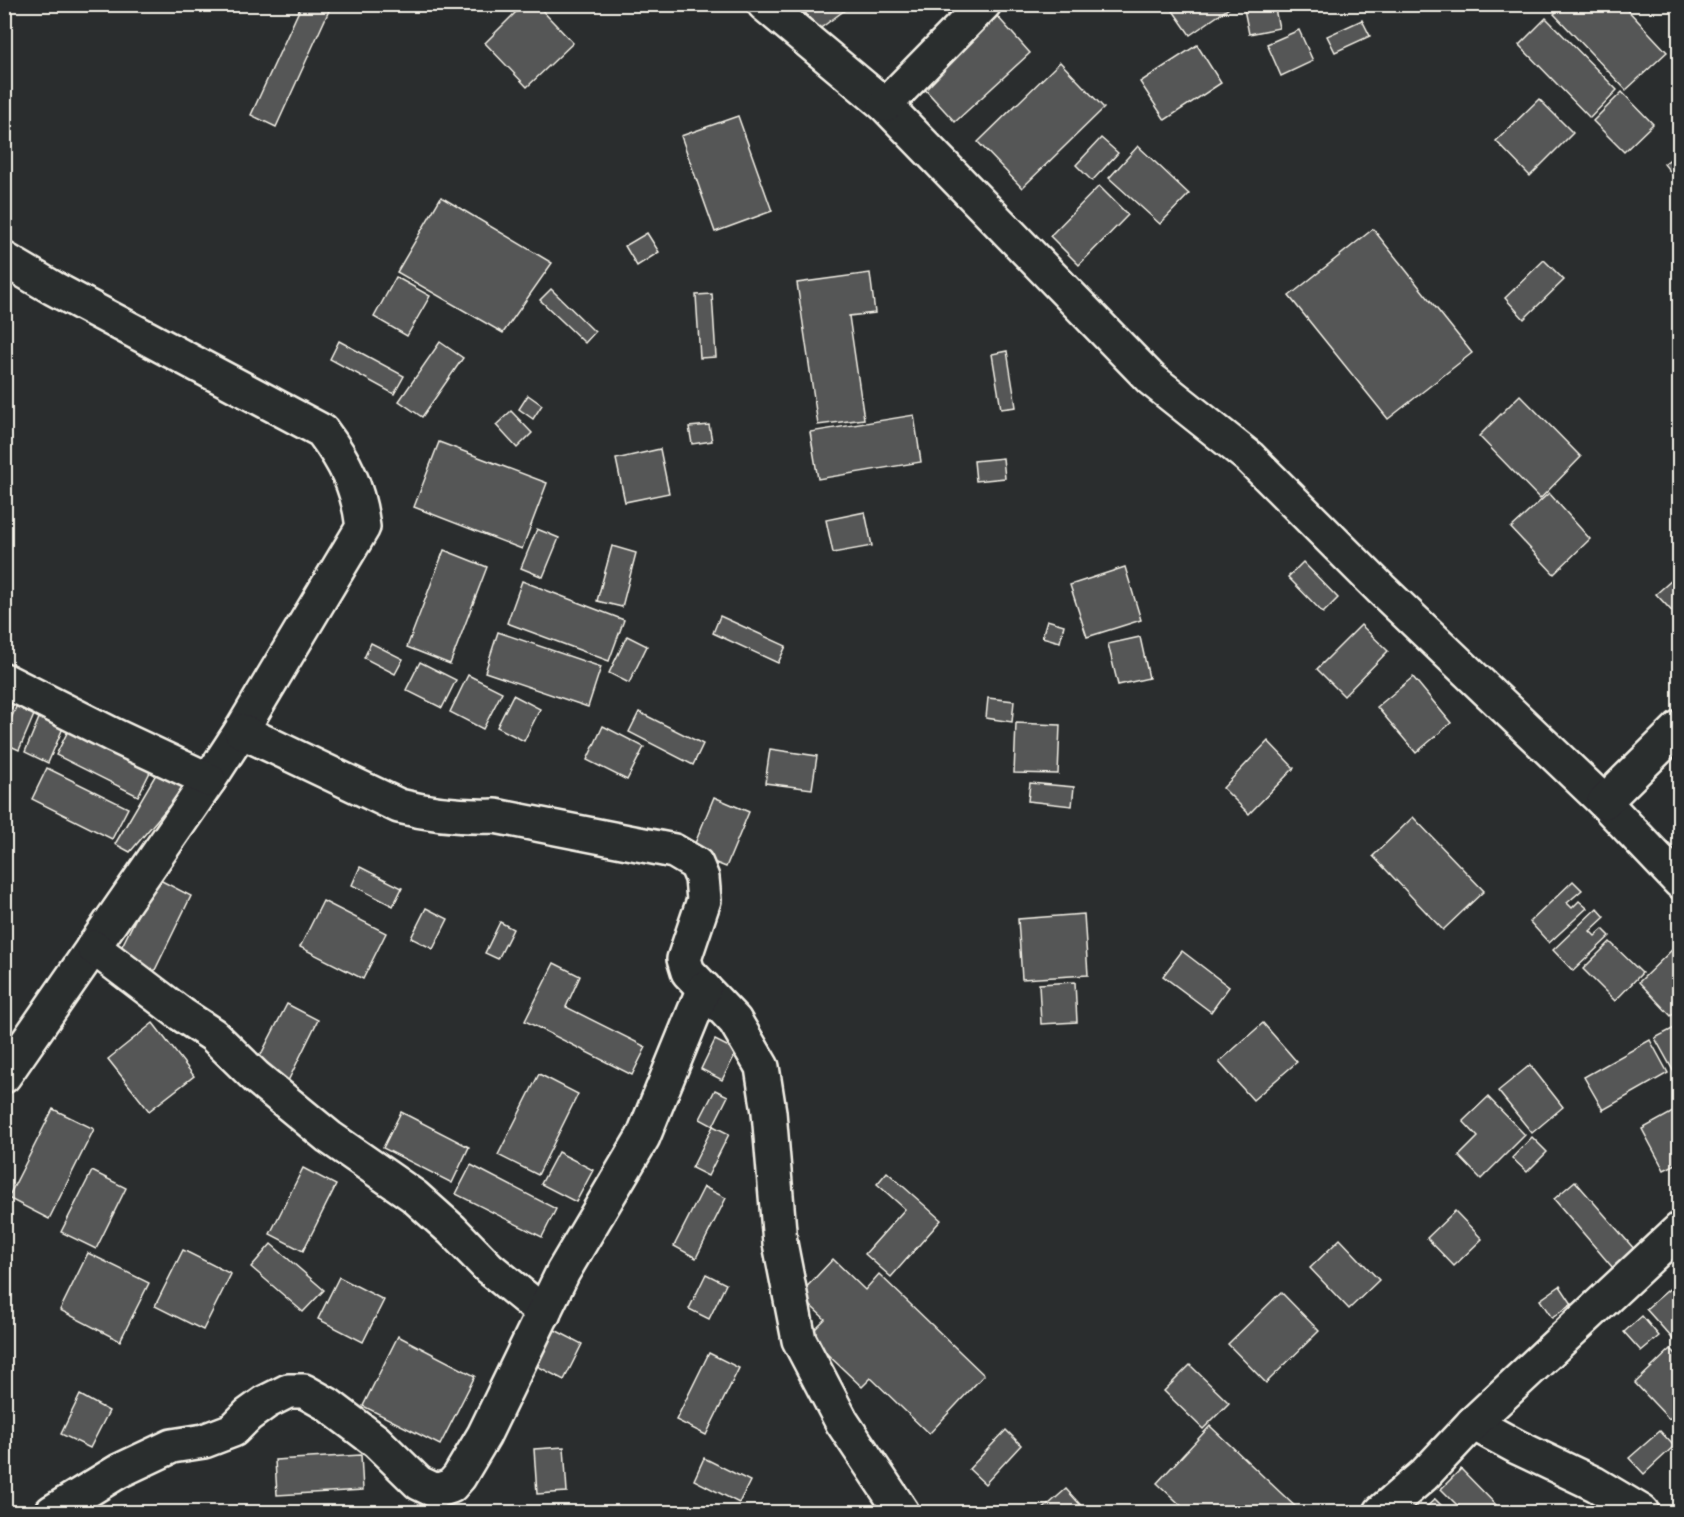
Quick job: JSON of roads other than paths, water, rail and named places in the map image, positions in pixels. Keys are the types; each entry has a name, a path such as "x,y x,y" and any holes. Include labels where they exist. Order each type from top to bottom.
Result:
{"street":[{"path":"764,4 885,105 1150,379 1249,457 1381,589 1604,802 1680,882"},
{"path":"885,105 984,4"},
{"path":"4,259 53,288 322,431 354,483 363,526 209,780 4,1076"},
{"path":"4,680 209,780"},
{"path":"1604,802 1680,727"},
{"path":"241,730 407,808 470,817 495,816 674,850 696,864 702,878 704,900 684,959 688,972 735,1021 762,1067 769,1112 780,1243 799,1340 842,1422 902,1512"},
{"path":"93,947 181,1014 213,1035 256,1077 329,1137 414,1196 489,1268 543,1313"},
{"path":"52,1512 119,1471 172,1446 204,1441 232,1430 266,1402 288,1391 304,1391 327,1404 376,1441 419,1483 436,1491 451,1486 459,1477 484,1435 563,1272 643,1137 704,988"},
{"path":"1381,1512 1424,1474 1473,1423 1678,1232"},
{"path":"1473,1423 1595,1484 1642,1512"}]}
